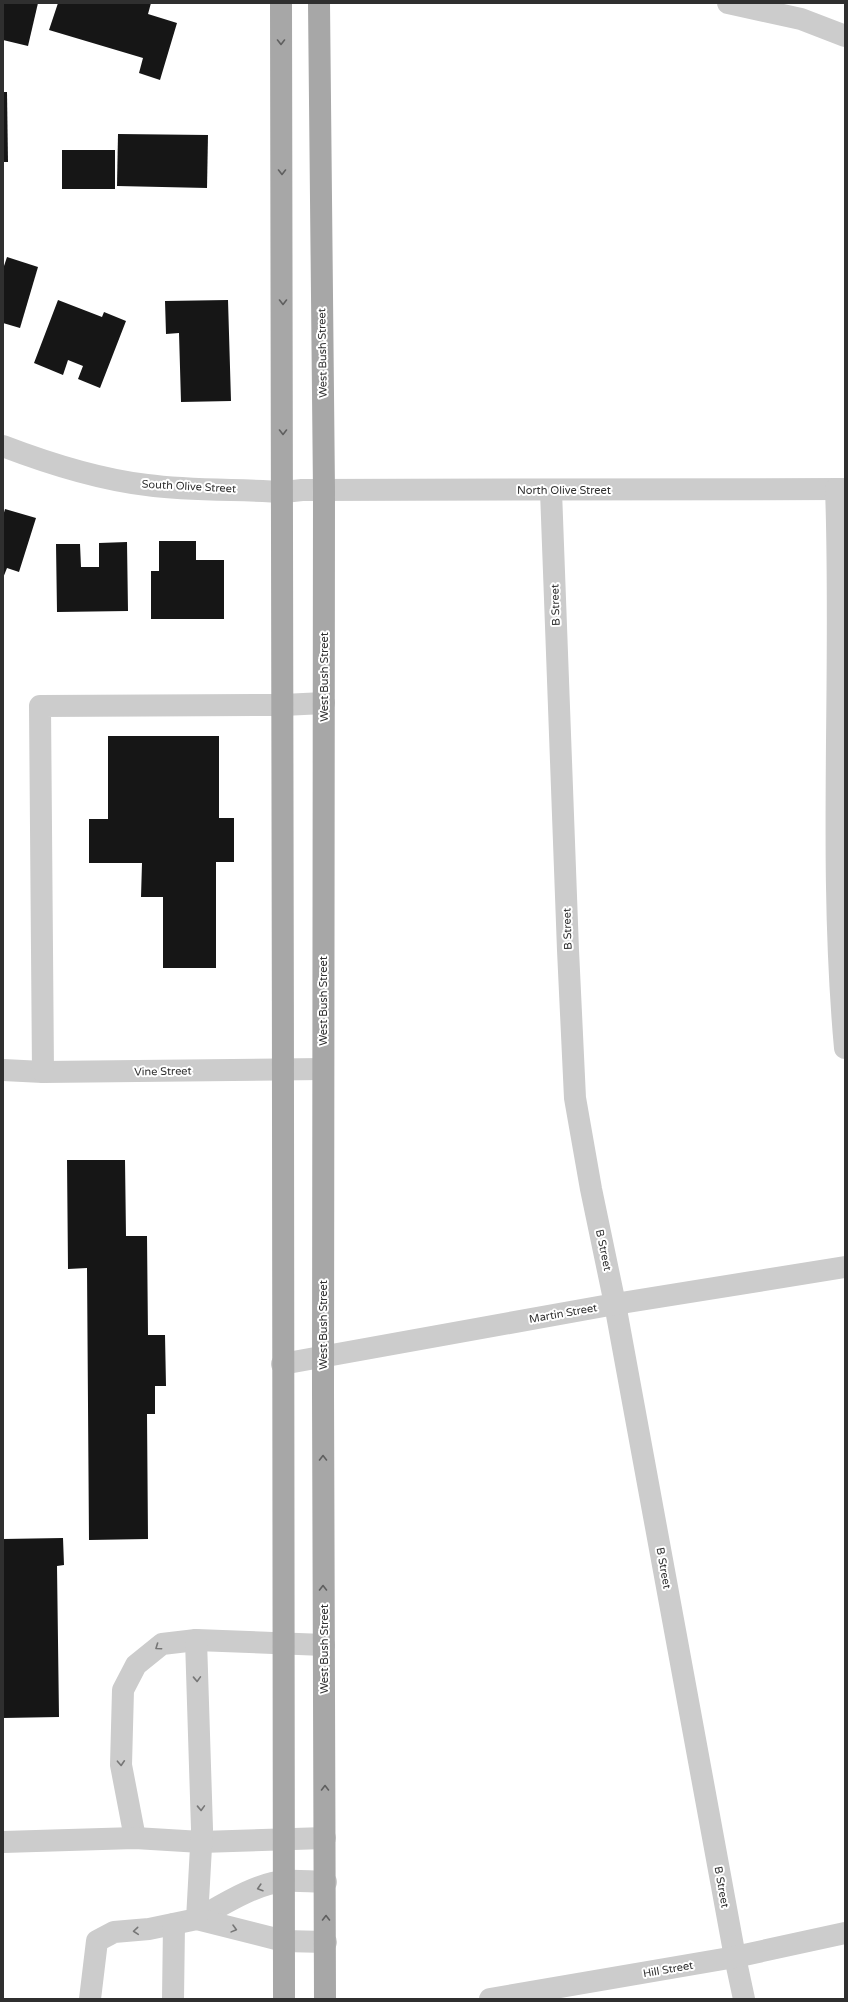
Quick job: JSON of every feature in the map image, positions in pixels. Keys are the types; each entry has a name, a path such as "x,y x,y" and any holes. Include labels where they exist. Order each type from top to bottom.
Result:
{"main road":[{"path":"281,3 284,492 282,1069 284,1999"},
{"name":"West Bush Street","path":"319,3 324,490 323,1355 326,1882 325,1999"}],"street":[{"path":"728,3 801,19 845,36"},
{"name":"South Olive Street","path":"3,446 46,463 81,473 147,485 284,492"},
{"name":"North Olive Street","path":"284,492 302,490 840,489"},
{"path":"840,489 837,855 840,994 845,1048"},
{"name":"B Street","path":"551,490 575,1098 590,1189 615,1304 744,1999"},
{"path":"42,1072 40,706 283,704 324,702"},
{"name":"Vine Street","path":"3,1070 42,1072 323,1069"},
{"name":"Martin Street","path":"282,1364 323,1355 615,1304 845,1267"},
{"path":"135,1838 121,1766 123,1690 136,1666 162,1644 196,1640 324,1645"},
{"path":"196,1640 201,1842 197,1919"},
{"path":"3,1842 135,1838 201,1842 325,1838"},
{"path":"90,1999 97,1941 114,1932 149,1929 197,1919 242,1893 284,1881 326,1882"},
{"path":"197,1919 284,1941 326,1942"},
{"path":"173,1999 174,1924"},
{"name":"Hill Street","path":"490,1999 735,1957 845,1933"}],"building":[{"path":"3,3 38,3 28,46 3,40"},
{"path":"58,3 151,3 148,14 177,23 160,80 139,73 143,58 49,30"},
{"path":"3,92 7,92 8,162 3,162"},
{"path":"118,134 208,135 207,188 117,186"},
{"path":"62,150 115,150 115,189 62,189"},
{"path":"7,257 38,267 20,328 3,323 3,269"},
{"path":"58,300 102,317 104,312 126,321 100,388 78,379 83,366 68,360 63,375 34,363"},
{"path":"228,300 231,401 181,402 179,333 166,334 165,301"},
{"path":"5,509 36,518 19,572 7,568 3,578 3,516"},
{"path":"159,541 196,541 196,560 224,560 224,619 151,619 151,571 159,571"},
{"path":"127,542 128,611 57,612 56,544 80,544 81,567 99,567 99,543"},
{"path":"108,736 219,736 219,818 234,818 234,862 216,862 216,968 163,968 163,897 141,897 142,863 89,863 89,819 108,819"},
{"path":"67,1160 125,1160 126,1236 147,1236 148,1335 165,1335 166,1386 155,1386 155,1414 147,1414 148,1539 89,1540 87,1268 68,1269"},
{"path":"63,1538 64,1565 57,1566 59,1717 3,1718 3,1539"}]}
